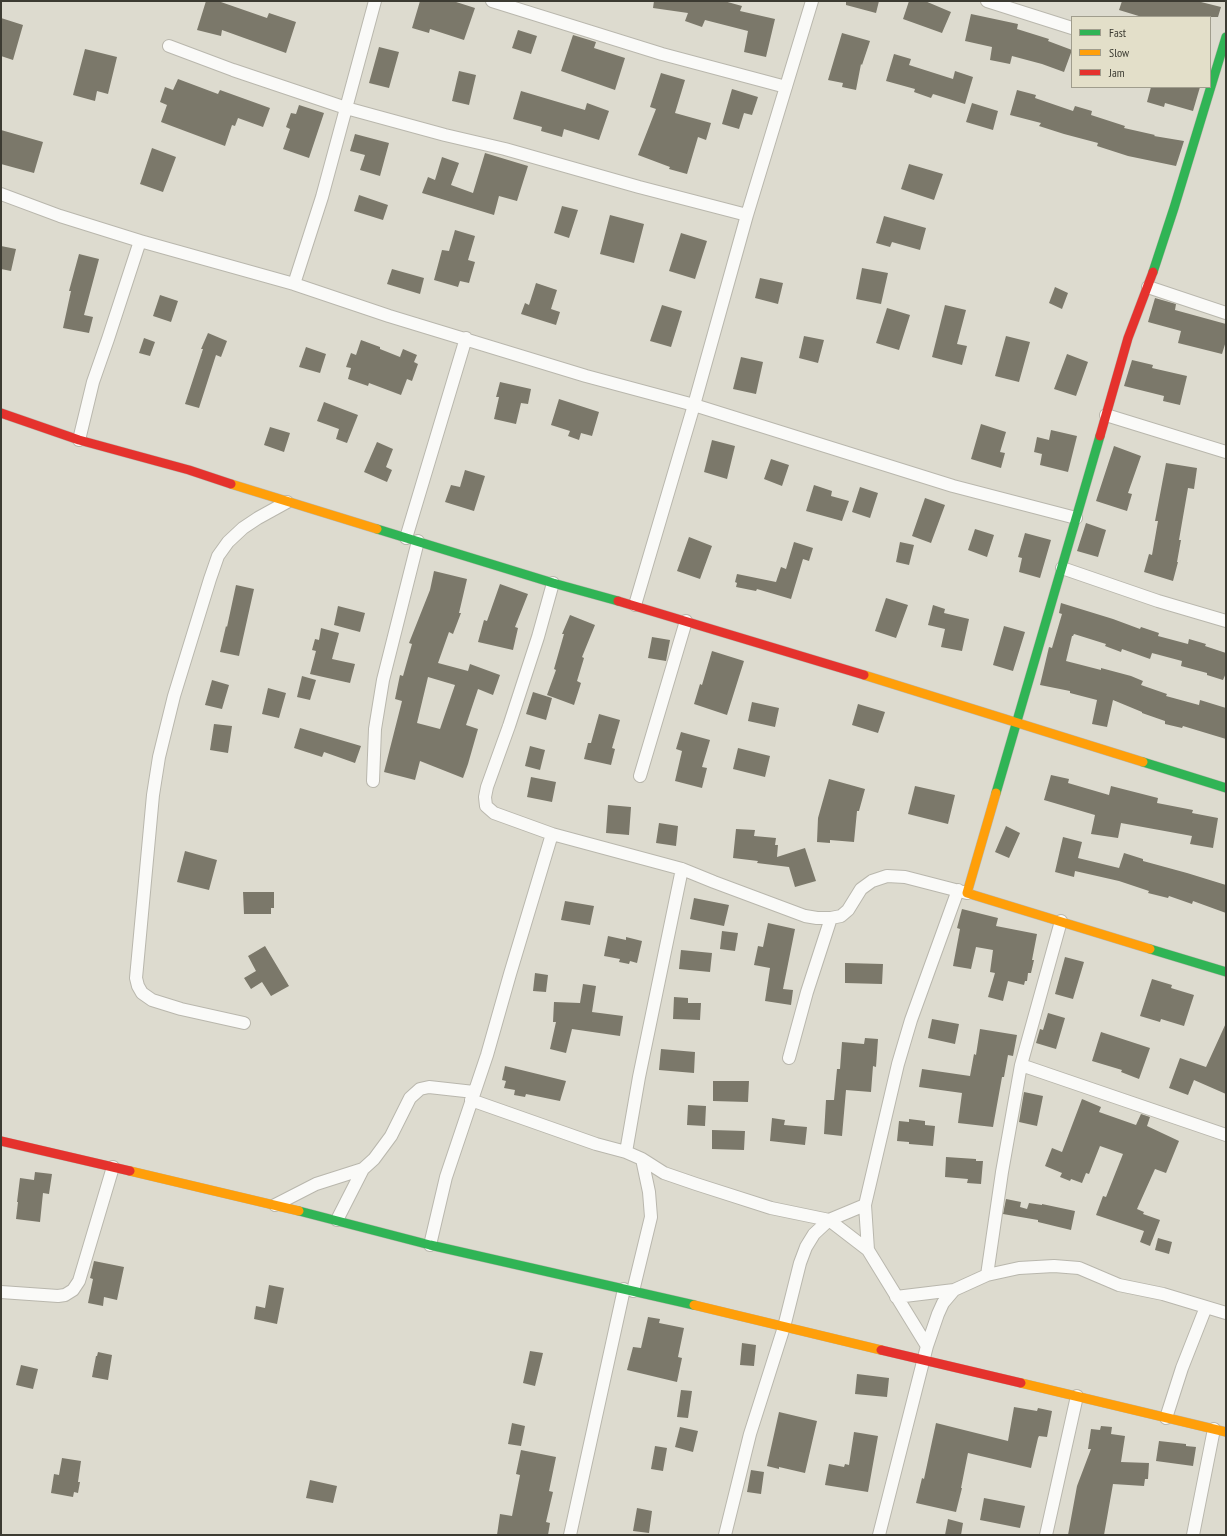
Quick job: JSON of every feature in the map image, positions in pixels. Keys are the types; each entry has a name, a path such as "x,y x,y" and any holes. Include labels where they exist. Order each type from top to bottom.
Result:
{"street":[{"path":"294,284 322,197 375,1"},
{"path":"492,1 662,54 786,87"},
{"path":"635,606 694,405 747,215 812,1"},
{"path":"987,1 1071,28"},
{"path":"1212,71 1226,36"},
{"path":"169,46 233,70 346,108 747,215"},
{"path":"868,1250 864,1204 898,1064 911,1020 963,891 1062,568 1128,338 1148,287 1174,208 1207,88"},
{"path":"1,194 60,216 140,241 294,284 389,316 466,338 586,376 694,405 953,486 1076,518"},
{"path":"79,440 93,382 140,241"},
{"path":"1148,287 1226,313"},
{"path":"373,781 375,729 383,680 412,539 436,434 466,338"},
{"path":"1,413 79,440 189,470 287,502 553,583 686,621 1226,788"},
{"path":"1106,415 1226,452"},
{"path":"244,1024 181,1009 152,1000 142,993 136,978 153,795 159,757 174,696 210,579 218,556 228,542 243,528 287,502"},
{"path":"1062,568 1158,601 1226,621"},
{"path":"553,583 538,637 487,788 485,797 486,806 494,813 552,834 682,869 805,916 817,918 841,916 848,910 861,888 872,881 887,876 905,877 963,891 1226,972"},
{"path":"640,776 686,621"},
{"path":"430,1245 446,1177 487,1055 552,834"},
{"path":"626,1152 639,1077 682,869"},
{"path":"789,1058 807,992 831,918"},
{"path":"987,1275 1002,1172 1021,1065 1061,921"},
{"path":"1021,1065 1226,1135"},
{"path":"275,1204 316,1184 363,1168 374,1159 391,1136 410,1098 420,1089 429,1087 473,1096 596,1144 626,1152 642,1159 664,1172 696,1184 771,1208 829,1220 868,1250 927,1346"},
{"path":"1,1141 275,1204 430,1245 629,1290 1220,1430 1193,1535"},
{"path":"570,1535 629,1290 651,1217 649,1192 642,1159"},
{"path":"1,1292 58,1296 65,1295 73,1290 78,1281 113,1167"},
{"path":"337,1220 363,1168"},
{"path":"725,1535 750,1434 784,1327 800,1263 806,1247 814,1234 829,1220 864,1204"},
{"path":"896,1297 954,1290 987,1275 1026,1267 1054,1266 1079,1268 1119,1285 1163,1294 1226,1314"},
{"path":"879,1535 927,1346 938,1314 943,1304 954,1290"},
{"path":"1166,1418 1182,1368 1206,1307"},
{"path":"1046,1535 1077,1396"}],"building":[{"path":"206,1 218,1 267,18 269,13 296,22 286,53 222,30 221,36 197,30"},
{"path":"420,1 453,1 475,8 464,40 430,29 429,33 412,28"},
{"path":"654,1 724,1 742,6 740,11 775,19 766,57 744,52 748,31 705,20 702,27 685,21 688,13 653,8"},
{"path":"846,1 879,1 876,13 846,5"},
{"path":"909,1 925,1 951,12 942,33 903,19"},
{"path":"1122,1 1197,1 1221,7 1218,17 1139,16 1119,10"},
{"path":"971,14 1018,24 1017,29 1049,39 1048,41 1071,50 1071,53 1064,72 1012,56 1010,64 990,60 992,47 965,41"},
{"path":"1,18 23,25 13,60 1,56"},
{"path":"518,30 537,36 531,54 512,48"},
{"path":"842,33 870,41 862,65 861,64 856,90 842,87 843,83 828,80"},
{"path":"573,35 596,42 594,48 625,58 615,90 561,71"},
{"path":"379,47 399,52 389,88 369,83"},
{"path":"85,49 117,57 108,94 97,91 95,101 73,95"},
{"path":"894,54 911,59 909,65 953,79 955,71 973,77 965,104 933,94 931,98 914,92 915,89 886,81"},
{"path":"459,71 476,75 469,105 452,101"},
{"path":"661,73 685,80 675,113 711,123 706,140 698,137 687,174 669,169 670,167 638,155 656,109 650,107"},
{"path":"178,79 218,94 220,90 270,108 263,127 238,118 235,126 232,125 225,146 161,122 167,105 160,102 165,87 173,90"},
{"path":"1151,88 1200,88 1193,111 1165,103 1164,107 1147,102"},
{"path":"732,89 758,97 752,115 744,113 739,129 722,124"},
{"path":"1017,90 1036,95 1035,98 1073,111 1075,106 1092,111 1091,115 1125,126 1124,128 1155,135 1154,136 1184,141 1176,166 1128,156 1097,146 1098,143 1039,126 1041,123 1010,115"},
{"path":"521,91 585,110 587,103 609,111 599,140 564,129 562,137 541,131 542,127 513,119"},
{"path":"972,103 998,111 993,130 966,122"},
{"path":"299,105 324,113 309,158 283,149 290,129 286,127 291,113 296,114"},
{"path":"1,130 43,142 34,173 1,164"},
{"path":"355,134 389,143 380,176 360,170 365,155 350,151"},
{"path":"152,148 176,157 163,192 140,184"},
{"path":"485,153 528,166 517,201 499,196 494,215 422,193 428,177 435,180 442,157 459,163 451,185 473,193"},
{"path":"909,164 943,174 934,200 901,189"},
{"path":"359,195 388,205 383,220 354,211"},
{"path":"562,206 578,210 569,238 554,233"},
{"path":"610,215 644,224 634,263 600,254"},
{"path":"884,216 926,228 920,250 892,242 890,247 876,243"},
{"path":"455,230 475,236 468,260 475,262 469,283 460,281 458,287 434,280 442,250 449,251"},
{"path":"681,233 707,241 695,279 669,271"},
{"path":"1,246 16,249 11,271 1,269"},
{"path":"79,254 99,259 84,315 93,317 89,333 63,328 71,291 69,291"},
{"path":"862,268 888,273 881,304 856,299"},
{"path":"392,269 424,278 420,294 387,284"},
{"path":"760,278 783,283 778,304 755,298"},
{"path":"536,283 557,290 551,309 560,312 556,325 521,314 525,303 529,305"},
{"path":"1055,287 1068,293 1062,309 1049,303"},
{"path":"160,295 178,301 171,322 153,316"},
{"path":"1155,298 1176,304 1175,310 1226,324 1226,341 1222,354 1178,343 1181,331 1148,322"},
{"path":"662,305 682,311 671,347 650,341"},
{"path":"945,305 966,310 957,344 967,346 962,365 932,357"},
{"path":"887,308 910,315 899,350 876,343"},
{"path":"208,333 227,341 221,357 216,355 199,408 185,404 203,349 201,349"},
{"path":"804,336 824,340 818,363 799,358"},
{"path":"1006,336 1030,342 1019,382 995,376"},
{"path":"144,338 155,342 150,356 139,353"},
{"path":"361,340 400,357 403,349 417,355 414,362 418,364 412,381 407,379 401,395 369,383 368,386 348,379 351,368 346,367 351,353 356,355"},
{"path":"306,347 326,354 320,373 299,367"},
{"path":"1067,354 1088,362 1076,396 1054,389"},
{"path":"741,357 763,362 756,394 733,389"},
{"path":"1132,360 1153,365 1152,368 1187,376 1180,405 1163,401 1164,396 1124,386"},
{"path":"500,382 531,389 528,404 521,403 516,424 494,419 499,397 496,397"},
{"path":"559,399 599,412 592,436 581,433 579,440 568,436 570,431 551,425"},
{"path":"324,402 358,415 347,443 336,439 339,429 317,421"},
{"path":"981,424 1006,432 1000,452 1005,453 1001,468 971,459"},
{"path":"270,427 290,433 284,452 264,445"},
{"path":"1051,430 1077,436 1068,472 1040,465 1042,454 1034,452 1037,437 1049,440"},
{"path":"712,440 735,446 727,479 704,472"},
{"path":"377,442 393,449 386,467 392,470 387,482 364,472"},
{"path":"1114,446 1141,456 1128,493 1132,494 1127,511 1096,501"},
{"path":"771,459 789,465 782,486 764,479"},
{"path":"1166,463 1197,468 1194,489 1188,488 1179,540 1181,540 1178,562 1173,581 1144,572 1149,554 1152,555 1158,521 1155,521"},
{"path":"465,470 485,476 474,511 445,502 451,485 460,487"},
{"path":"814,485 832,491 831,496 849,501 842,521 806,511"},
{"path":"860,487 878,493 870,518 852,512"},
{"path":"925,498 945,505 931,543 912,536"},
{"path":"1086,523 1106,530 1098,557 1077,551"},
{"path":"975,529 994,535 987,557 968,550"},
{"path":"1025,533 1051,540 1040,578 1019,572 1022,558 1018,557"},
{"path":"689,537 712,546 700,579 677,571"},
{"path":"794,542 813,548 809,561 803,559 791,599 757,589 756,591 736,587 737,583 735,582 737,574 776,582 781,567 786,569"},
{"path":"900,542 914,545 909,565 896,562"},
{"path":"434,571 467,579 459,613 461,613 453,634 449,632 438,663 468,671 470,664 500,675 493,695 478,689 466,725 478,729 463,778 420,761 415,780 384,772 402,701 395,699 400,675 403,676 412,644 409,643 430,590","holes":["428,677 455,685 440,729 417,723"]},
{"path":"500,584 528,594 515,627 518,628 513,650 478,642 484,620 487,621"},
{"path":"236,585 254,589 239,656 220,652"},
{"path":"886,598 908,605 896,638 875,631"},
{"path":"1061,603 1140,629 1141,627 1159,633 1158,636 1188,644 1189,639 1206,644 1205,646 1226,653 1226,673 1223,680 1207,675 1207,673 1181,666 1182,661 1152,653 1150,659 1122,649 1121,652 1105,646 1106,644 1074,634 1072,636 1066,661 1131,676 1143,681 1141,685 1167,694 1166,696 1199,705 1200,700 1226,708 1226,739 1183,726 1182,728 1165,724 1165,721 1113,700 1107,727 1092,724 1097,700 1070,693 1070,691 1040,685 1049,647 1052,648 1062,614 1059,613"},
{"path":"933,605 945,609 944,613 969,619 962,651 941,647 945,629 928,625"},
{"path":"338,606 365,613 360,632 334,625"},
{"path":"570,615 595,625 582,657 584,658 577,681 581,683 574,705 547,695 556,670 554,669 564,634 562,634"},
{"path":"1004,626 1025,632 1013,671 993,665"},
{"path":"321,628 339,633 332,659 355,664 350,683 310,674 316,651 312,650 315,639 319,640"},
{"path":"652,637 670,640 666,661 648,658"},
{"path":"712,651 744,661 727,715 694,704 700,684 702,685"},
{"path":"302,676 316,680 310,700 297,697"},
{"path":"212,680 229,685 222,709 205,705"},
{"path":"268,688 286,693 279,718 262,714"},
{"path":"533,692 552,698 546,720 526,714"},
{"path":"752,702 779,708 775,727 748,721"},
{"path":"858,704 885,712 878,733 852,725"},
{"path":"599,714 620,720 612,748 615,749 611,765 584,759 588,743 591,743"},
{"path":"214,724 232,726 228,753 210,750"},
{"path":"300,728 361,746 355,763 324,752 322,757 294,748"},
{"path":"681,732 710,740 702,767 707,768 702,788 675,781 682,751 676,749"},
{"path":"530,746 545,750 540,770 525,766"},
{"path":"738,748 770,756 765,777 733,769"},
{"path":"1051,775 1069,779 1068,783 1109,795 1111,786 1158,798 1157,803 1193,810 1192,813 1218,818 1213,848 1190,844 1192,836 1121,823 1118,838 1091,834 1095,815 1044,800"},
{"path":"531,777 556,782 552,802 527,797"},
{"path":"829,779 865,789 859,811 857,811 854,842 830,840 830,843 817,842 818,818"},
{"path":"915,786 955,795 948,824 908,814"},
{"path":"608,805 631,807 629,835 606,833"},
{"path":"659,823 678,826 676,846 656,843"},
{"path":"1006,826 1020,833 1009,858 995,852"},
{"path":"736,829 755,830 754,836 776,838 775,845 778,845 777,857 805,848 816,881 795,887 789,867 733,858"},
{"path":"1063,837 1082,842 1078,858 1119,868 1124,853 1143,859 1143,861 1226,885 1226,913 1193,901 1192,904 1169,896 1168,898 1148,893 1149,891 1119,881 1075,871 1074,877 1055,872"},
{"path":"185,851 217,860 209,890 177,882"},
{"path":"243,892 274,892 274,908 271,908 271,914 244,914"},
{"path":"694,898 729,905 724,926 690,919"},
{"path":"565,901 594,906 590,925 561,920"},
{"path":"962,909 998,918 996,926 1037,934 1032,960 1034,960 1031,973 1028,973 1027,981 1025,981 1024,985 1008,981 1003,1001 988,997 995,973 990,972 993,950 976,947 971,969 953,966 960,929 957,928"},
{"path":"768,923 795,929 783,989 793,990 791,1005 765,1001 770,968 754,965 758,946 763,947"},
{"path":"722,931 738,933 735,951 720,949"},
{"path":"608,936 626,940 626,937 642,941 637,963 630,961 629,964 619,962 620,959 604,956"},
{"path":"265,946 289,986 271,996 262,982 251,989 244,978 256,971 248,956"},
{"path":"681,950 712,953 710,972 679,969"},
{"path":"1065,957 1084,962 1073,999 1055,994"},
{"path":"845,963 883,964 882,984 845,983"},
{"path":"535,973 548,975 546,992 533,991"},
{"path":"1152,979 1172,985 1171,988 1194,995 1184,1026 1161,1019 1160,1022 1140,1016"},
{"path":"583,984 596,986 592,1012 623,1016 620,1036 572,1029 566,1053 550,1049 556,1022 553,1022 554,1002 580,1003"},
{"path":"674,997 688,998 688,1003 701,1003 700,1020 673,1019"},
{"path":"1048,1013 1065,1018 1056,1049 1036,1043 1040,1029 1043,1030"},
{"path":"932,1019 959,1024 955,1044 928,1038"},
{"path":"1226,1023 1226,1094 1194,1080 1188,1095 1169,1088 1180,1058 1206,1067"},
{"path":"980,1029 1017,1035 1013,1056 1008,1055 1004,1077 1002,1077 993,1127 958,1123 962,1093 919,1087 922,1069 970,1076 974,1054 976,1055"},
{"path":"1101,1032 1150,1048 1139,1079 1121,1072 1122,1070 1092,1061"},
{"path":"865,1038 878,1039 876,1067 873,1066 871,1092 846,1090 842,1136 824,1134 826,1100 834,1100 837,1069 840,1069 842,1042 864,1044"},
{"path":"661,1049 695,1052 694,1073 659,1070"},
{"path":"505,1066 566,1081 560,1101 526,1094 525,1097 514,1095 515,1090 504,1088 506,1081 502,1080"},
{"path":"713,1081 749,1081 748,1102 713,1101"},
{"path":"1024,1092 1043,1096 1037,1126 1019,1122"},
{"path":"1082,1099 1101,1107 1099,1112 1136,1125 1141,1114 1150,1117 1147,1126 1179,1141 1166,1173 1155,1169 1137,1209 1144,1212 1143,1214 1160,1220 1150,1246 1140,1242 1144,1231 1096,1215 1103,1196 1106,1197 1123,1154 1100,1146 1089,1174 1086,1173 1082,1183 1071,1179 1070,1181 1060,1177 1062,1173 1045,1166 1052,1148 1062,1152"},
{"path":"688,1105 706,1106 705,1126 687,1125"},
{"path":"772,1118 785,1120 784,1125 807,1127 805,1145 770,1141"},
{"path":"909,1119 925,1121 925,1125 935,1126 933,1146 909,1144 909,1142 897,1141 899,1121 909,1122"},
{"path":"712,1130 745,1131 744,1150 712,1149"},
{"path":"946,1157 976,1159 976,1161 983,1161 981,1184 967,1183 968,1179 945,1177"},
{"path":"35,1172 52,1174 49,1194 43,1193 40,1222 16,1219 20,1178 34,1180"},
{"path":"1006,1199 1021,1202 1020,1207 1027,1209 1029,1203 1042,1204 1075,1211 1071,1230 1038,1222 1038,1220 1003,1214"},
{"path":"1158,1238 1172,1242 1169,1254 1155,1250"},
{"path":"94,1261 124,1267 117,1300 104,1297 103,1306 88,1303 93,1279 90,1278"},
{"path":"269,1285 284,1288 277,1324 254,1319 256,1306 265,1308"},
{"path":"648,1317 660,1319 659,1323 684,1328 678,1357 682,1358 677,1382 627,1370 633,1347 641,1348"},
{"path":"742,1343 756,1345 754,1366 740,1365"},
{"path":"530,1351 543,1353 535,1386 523,1383"},
{"path":"98,1352 112,1355 108,1380 92,1377"},
{"path":"21,1365 38,1369 33,1389 16,1385"},
{"path":"857,1374 889,1378 887,1397 855,1394"},
{"path":"681,1390 692,1391 688,1418 677,1417"},
{"path":"1014,1407 1037,1411 1038,1408 1052,1411 1047,1437 1039,1436 1031,1468 968,1453 956,1512 916,1503 922,1478 924,1479 936,1423 1008,1441"},
{"path":"779,1412 817,1421 805,1473 767,1466"},
{"path":"512,1423 525,1426 521,1446 508,1444"},
{"path":"1101,1426 1112,1427 1111,1434 1125,1436 1121,1462 1149,1463 1148,1479 1145,1479 1144,1486 1113,1484 1104,1535 1068,1535 1077,1486 1091,1449 1088,1449 1091,1429 1100,1430"},
{"path":"680,1427 698,1431 693,1452 675,1447"},
{"path":"854,1432 878,1436 868,1492 825,1485 829,1464 844,1467 845,1464 849,1465"},
{"path":"1159,1441 1186,1444 1186,1446 1196,1447 1193,1466 1156,1461"},
{"path":"655,1446 667,1448 663,1471 651,1469"},
{"path":"521,1450 556,1457 549,1491 553,1492 546,1522 550,1523 548,1535 497,1535 500,1514 512,1516 520,1475 516,1474"},
{"path":"62,1458 81,1461 78,1493 74,1492 73,1497 51,1493 54,1474 59,1475"},
{"path":"751,1470 764,1472 761,1494 747,1492"},
{"path":"310,1480 337,1486 333,1503 306,1498"},
{"path":"984,1498 1025,1506 1020,1528 980,1520"},
{"path":"637,1508 652,1511 649,1533 633,1531"},
{"path":"948,1519 963,1523 961,1535 945,1535"}],"traffic: fast":[{"path":"1211,86 1226,37"},
{"path":"1153,272 1210,88"},
{"path":"996,793 1100,436"},
{"path":"377,529 553,583 618,601"},
{"path":"1143,762 1226,788"},
{"path":"1150,949 1226,972"},
{"path":"299,1211 430,1245 694,1305"}],"traffic: slow":[{"path":"231,484 377,529"},
{"path":"864,675 1143,762"},
{"path":"996,793 967,893 1150,949"},
{"path":"130,1171 299,1211"},
{"path":"694,1305 881,1350"},
{"path":"1021,1383 1226,1432"}],"traffic: jam":[{"path":"1100,436 1128,338 1153,272"},
{"path":"1,413 79,440 189,470 231,484"},
{"path":"618,601 864,675"},
{"path":"1,1141 130,1171"},
{"path":"881,1350 1021,1383"}]}
